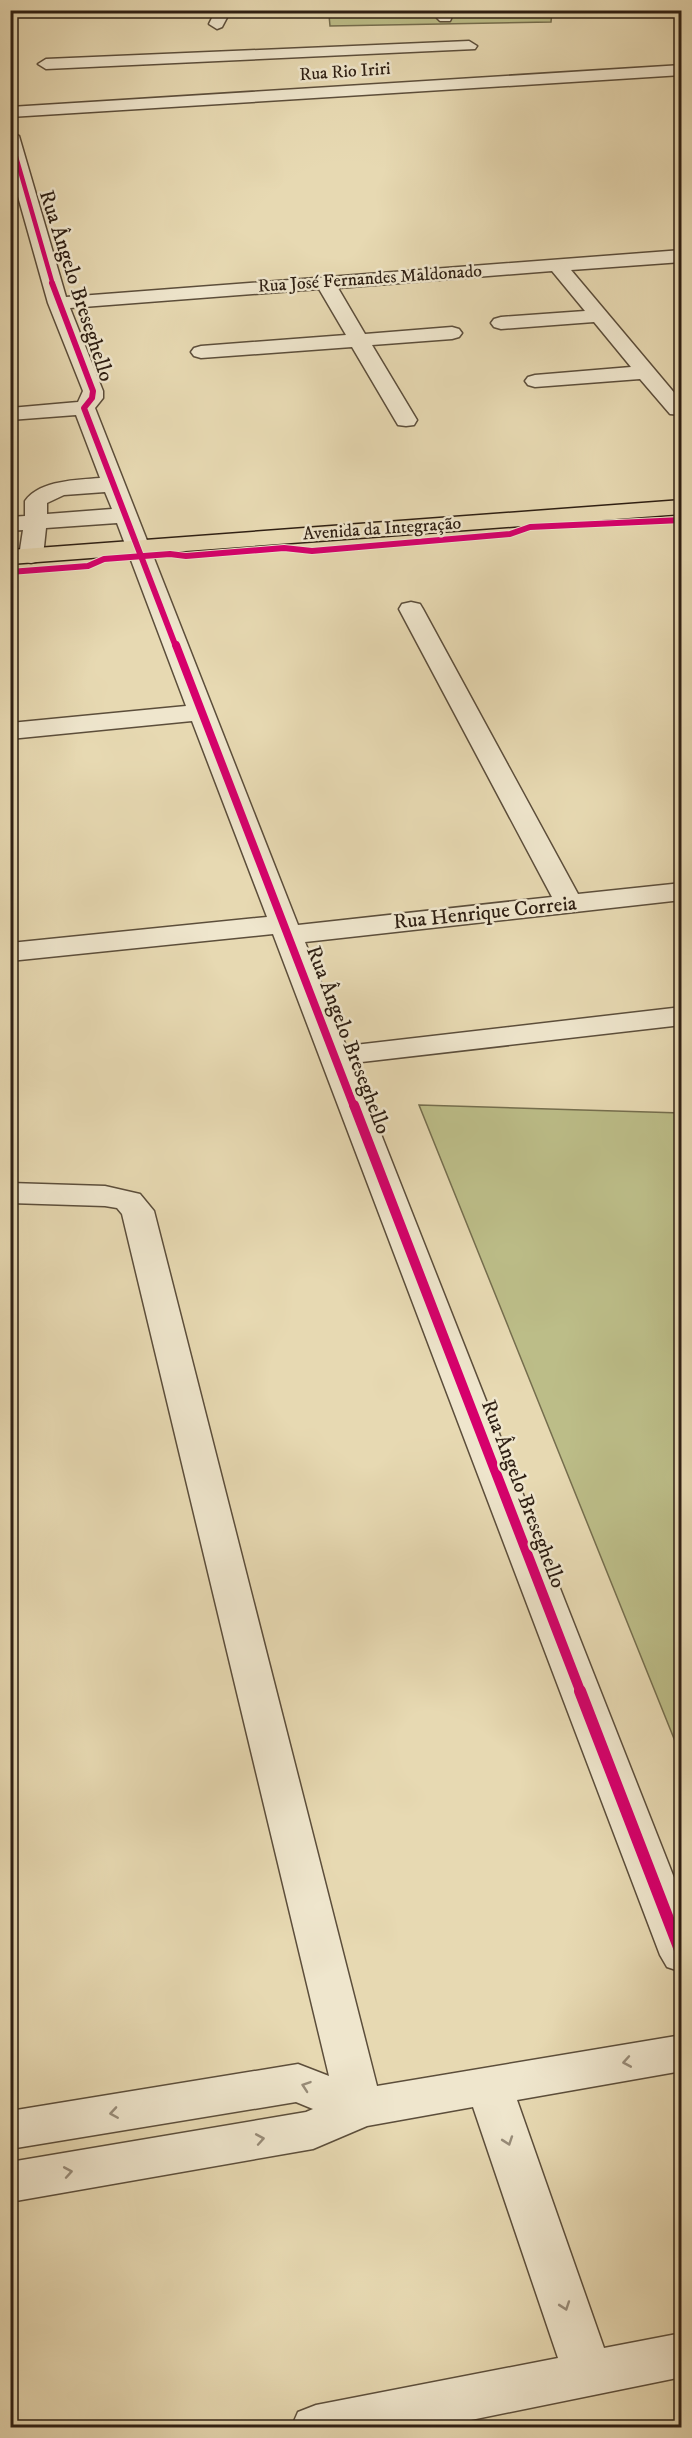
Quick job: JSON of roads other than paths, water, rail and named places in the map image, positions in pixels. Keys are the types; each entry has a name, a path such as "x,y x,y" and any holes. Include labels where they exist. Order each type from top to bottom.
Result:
{"main road":[{"name":"Avenida da Integração","path":"21,556 681,507"}],"street":[{"path":"46,64 469,46"},
{"path":"288,54 310,93"},
{"name":"Rua Rio Iriri","path":"10,112 681,70"},
{"path":"155,103 164,121"},
{"name":"Rua Ângelo Breseghello","path":"10,136 58,303 93,391 92,398 84,408 681,1955"},
{"name":"Rua José Fernandes Maldonado","path":"58,303 681,256"},
{"path":"557,265 676,410"},
{"path":"324,283 406,420"},
{"path":"501,323 599,316"},
{"path":"201,352 452,333"},
{"path":"535,381 645,372"},
{"path":"10,414 84,408"},
{"path":"21,556 36,521 36,501 42,496 59,490 114,484"},
{"path":"10,524 126,515"},
{"path":"411,609 569,903"},
{"path":"10,731 202,712"},
{"name":"Rua Henrique Correia","path":"10,952 286,929 681,891"},
{"path":"335,1056 681,1016"},
{"path":"10,1193 105,1196 128,1201 138,1211 360,2108"},
{"path":"10,2182 313,2130 360,2108 681,2053"},
{"path":"10,2130 298,2083 360,2108"},
{"path":"489,2086 588,2373"},
{"path":"316,2427 681,2355"}]}
